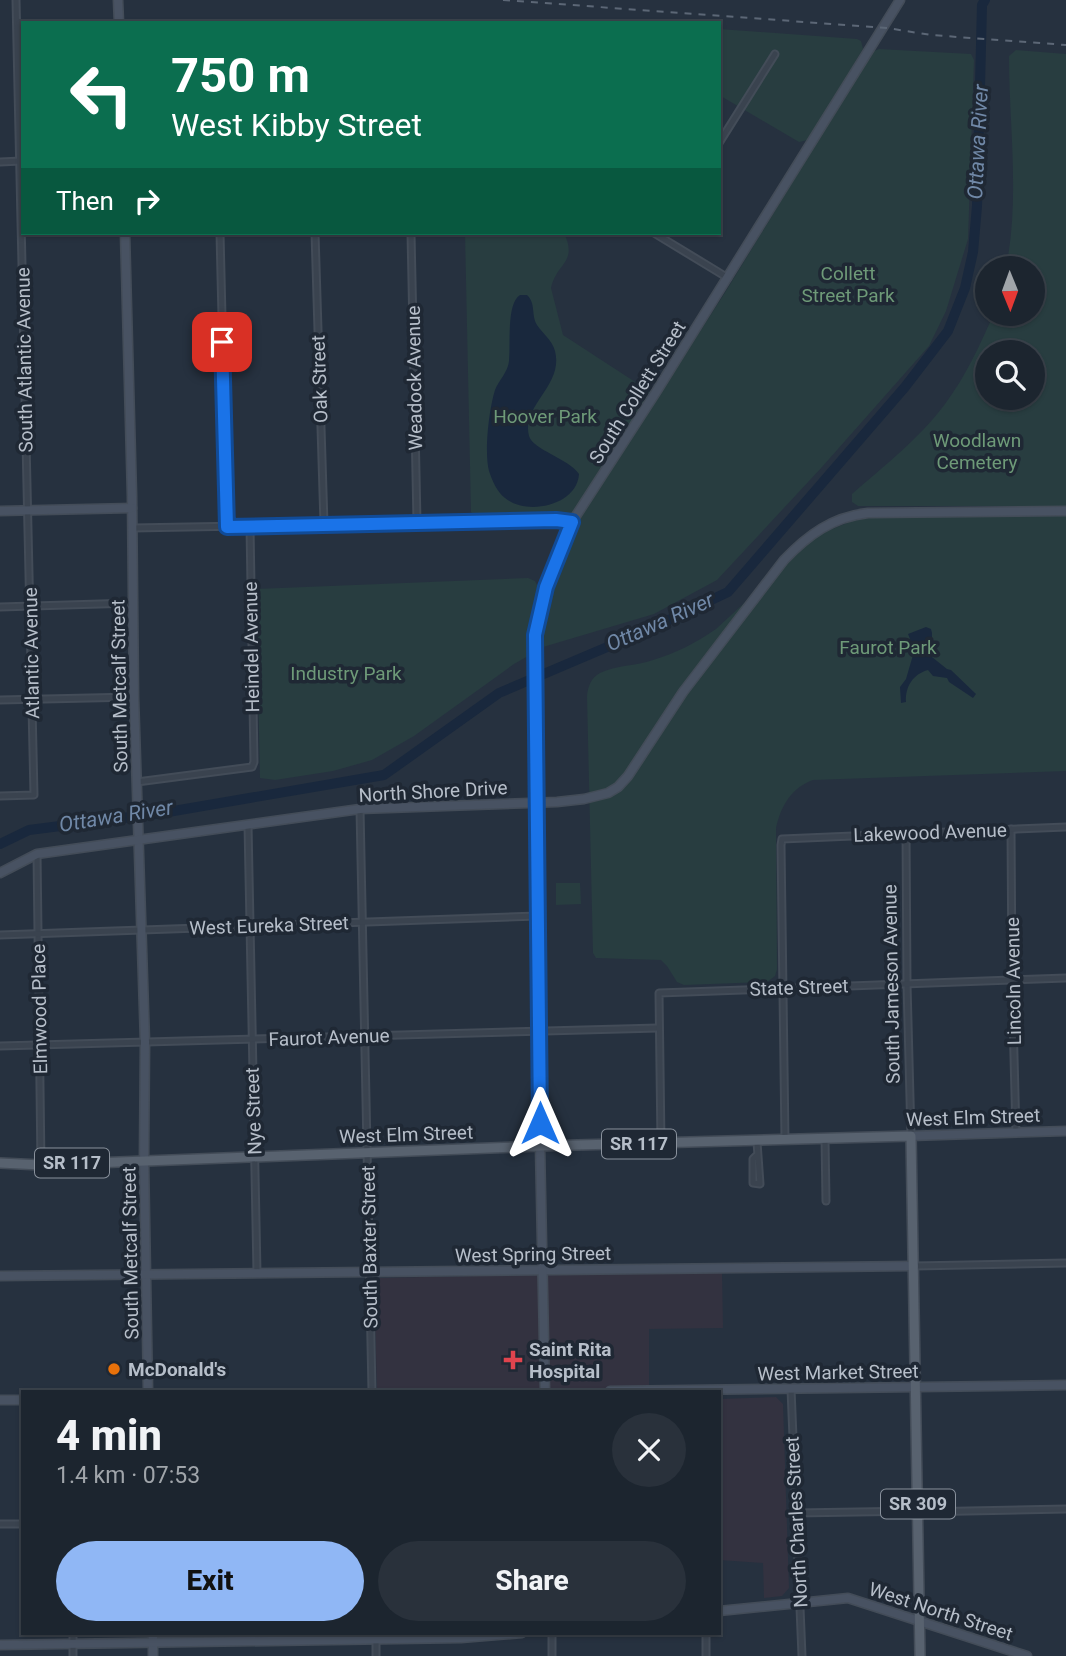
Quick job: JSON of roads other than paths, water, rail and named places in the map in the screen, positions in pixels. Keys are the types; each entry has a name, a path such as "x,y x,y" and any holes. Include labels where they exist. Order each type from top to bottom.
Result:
{"main road":[{"name":"West Elm Street","path":"0,1163 41,1165 540,1146 911,1136"},
{"name":"South Jameson Avenue","path":"911,1136 917,1387"},
{"name":"SR 309","path":"917,1387 920,1656"}],"street":[{"name":"South Atlantic Avenue","path":"16,0 21,162"},
{"path":"118,0 119,21"},
{"name":"South Collett Street","path":"545,1390 534,695 538,618 546,587 572,522 900,0"},
{"path":"721,140 775,54"},
{"path":"0,162 21,162"},
{"name":"South Atlantic Avenue","path":"22,235 28,510"},
{"name":"South Metcalf Street","path":"125,235 133,528 134,697 145,1042 148,1390"},
{"path":"220,235 227,527"},
{"name":"Oak Street","path":"315,235 324,524"},
{"name":"Weadock Avenue","path":"411,235 417,522"},
{"path":"661,235 727,278"},
{"path":"0,511 132,508"},
{"name":"Atlantic Avenue","path":"0,796 34,795 28,510"},
{"name":"North Shore Drive","path":"0,873 37,854 360,809 536,802 594,797 608,793 624,782 694,677 740,621 784,560 803,540 824,526 846,517 909,512 1066,511"},
{"path":"133,528 556,520 572,522"},
{"name":"Heindel Avenue","path":"137,782 252,767 250,527"},
{"path":"0,607 133,603"},
{"path":"0,700 134,697"},
{"name":"South Baxter Street","path":"360,809 372,1390"},
{"name":"Nye Street","path":"248,825 257,1272"},
{"name":"Lakewood Avenue","path":"782,987 781,842 784,837 1066,827"},
{"name":"Lincoln Avenue","path":"1011,829 1016,1133"},
{"name":"South Jameson Avenue","path":"906,833 911,1136"},
{"name":"Elmwood Place","path":"37,854 41,1165"},
{"name":"West Eureka Street","path":"0,934 537,916"},
{"name":"State Street","path":"658,1028 659,993 1066,978"},
{"path":"782,987 785,1140"},
{"path":"658,1028 662,1143"},
{"name":"Faurot Avenue","path":"0,1046 658,1028"},
{"name":"West Elm Street","path":"911,1136 1066,1131"},
{"path":"825,1139 826,1202"},
{"path":"756,1156 757,1142"},
{"name":"West Spring Street","path":"0,1276 1066,1263"},
{"name":"West Market Street","path":"700,1390 1066,1385"},
{"name":"North Charles Street","path":"791,1389 802,1656"},
{"path":"0,1400 21,1400"},
{"path":"796,1513 1066,1510"},
{"path":"0,1524 21,1524"},
{"name":"West North Street","path":"721,1611 848,1598 1027,1656"},
{"path":"73,1635 73,1656"},
{"path":"0,1645 73,1644 153,1638 376,1639 499,1635"},
{"path":"552,1635 552,1656"},
{"path":"705,1635 706,1656"},
{"path":"153,1638 153,1656"},
{"path":"376,1639 376,1656"}],"waterway":[{"name":"Ottawa River","path":"0,844 29,830 162,813 384,775 499,693 652,628 728,592 905,387 948,331 965,288 973,252 977,206 982,5 985,0"}],"railway":[{"path":"503,0 887,28 931,35 1066,45"}],"place":[{"name":"Saint Rita Hospital","path":"513,1360"},
{"name":"McDonald's","path":"114,1369"}],"park label":[{"name":"Collett Street Park","path":"848,284"},
{"name":"Hoover Park","path":"545,416"},
{"name":"Woodlawn Cemetery","path":"977,451"},
{"name":"Faurot Park","path":"888,647"},
{"name":"Industry Park","path":"346,673"}]}
